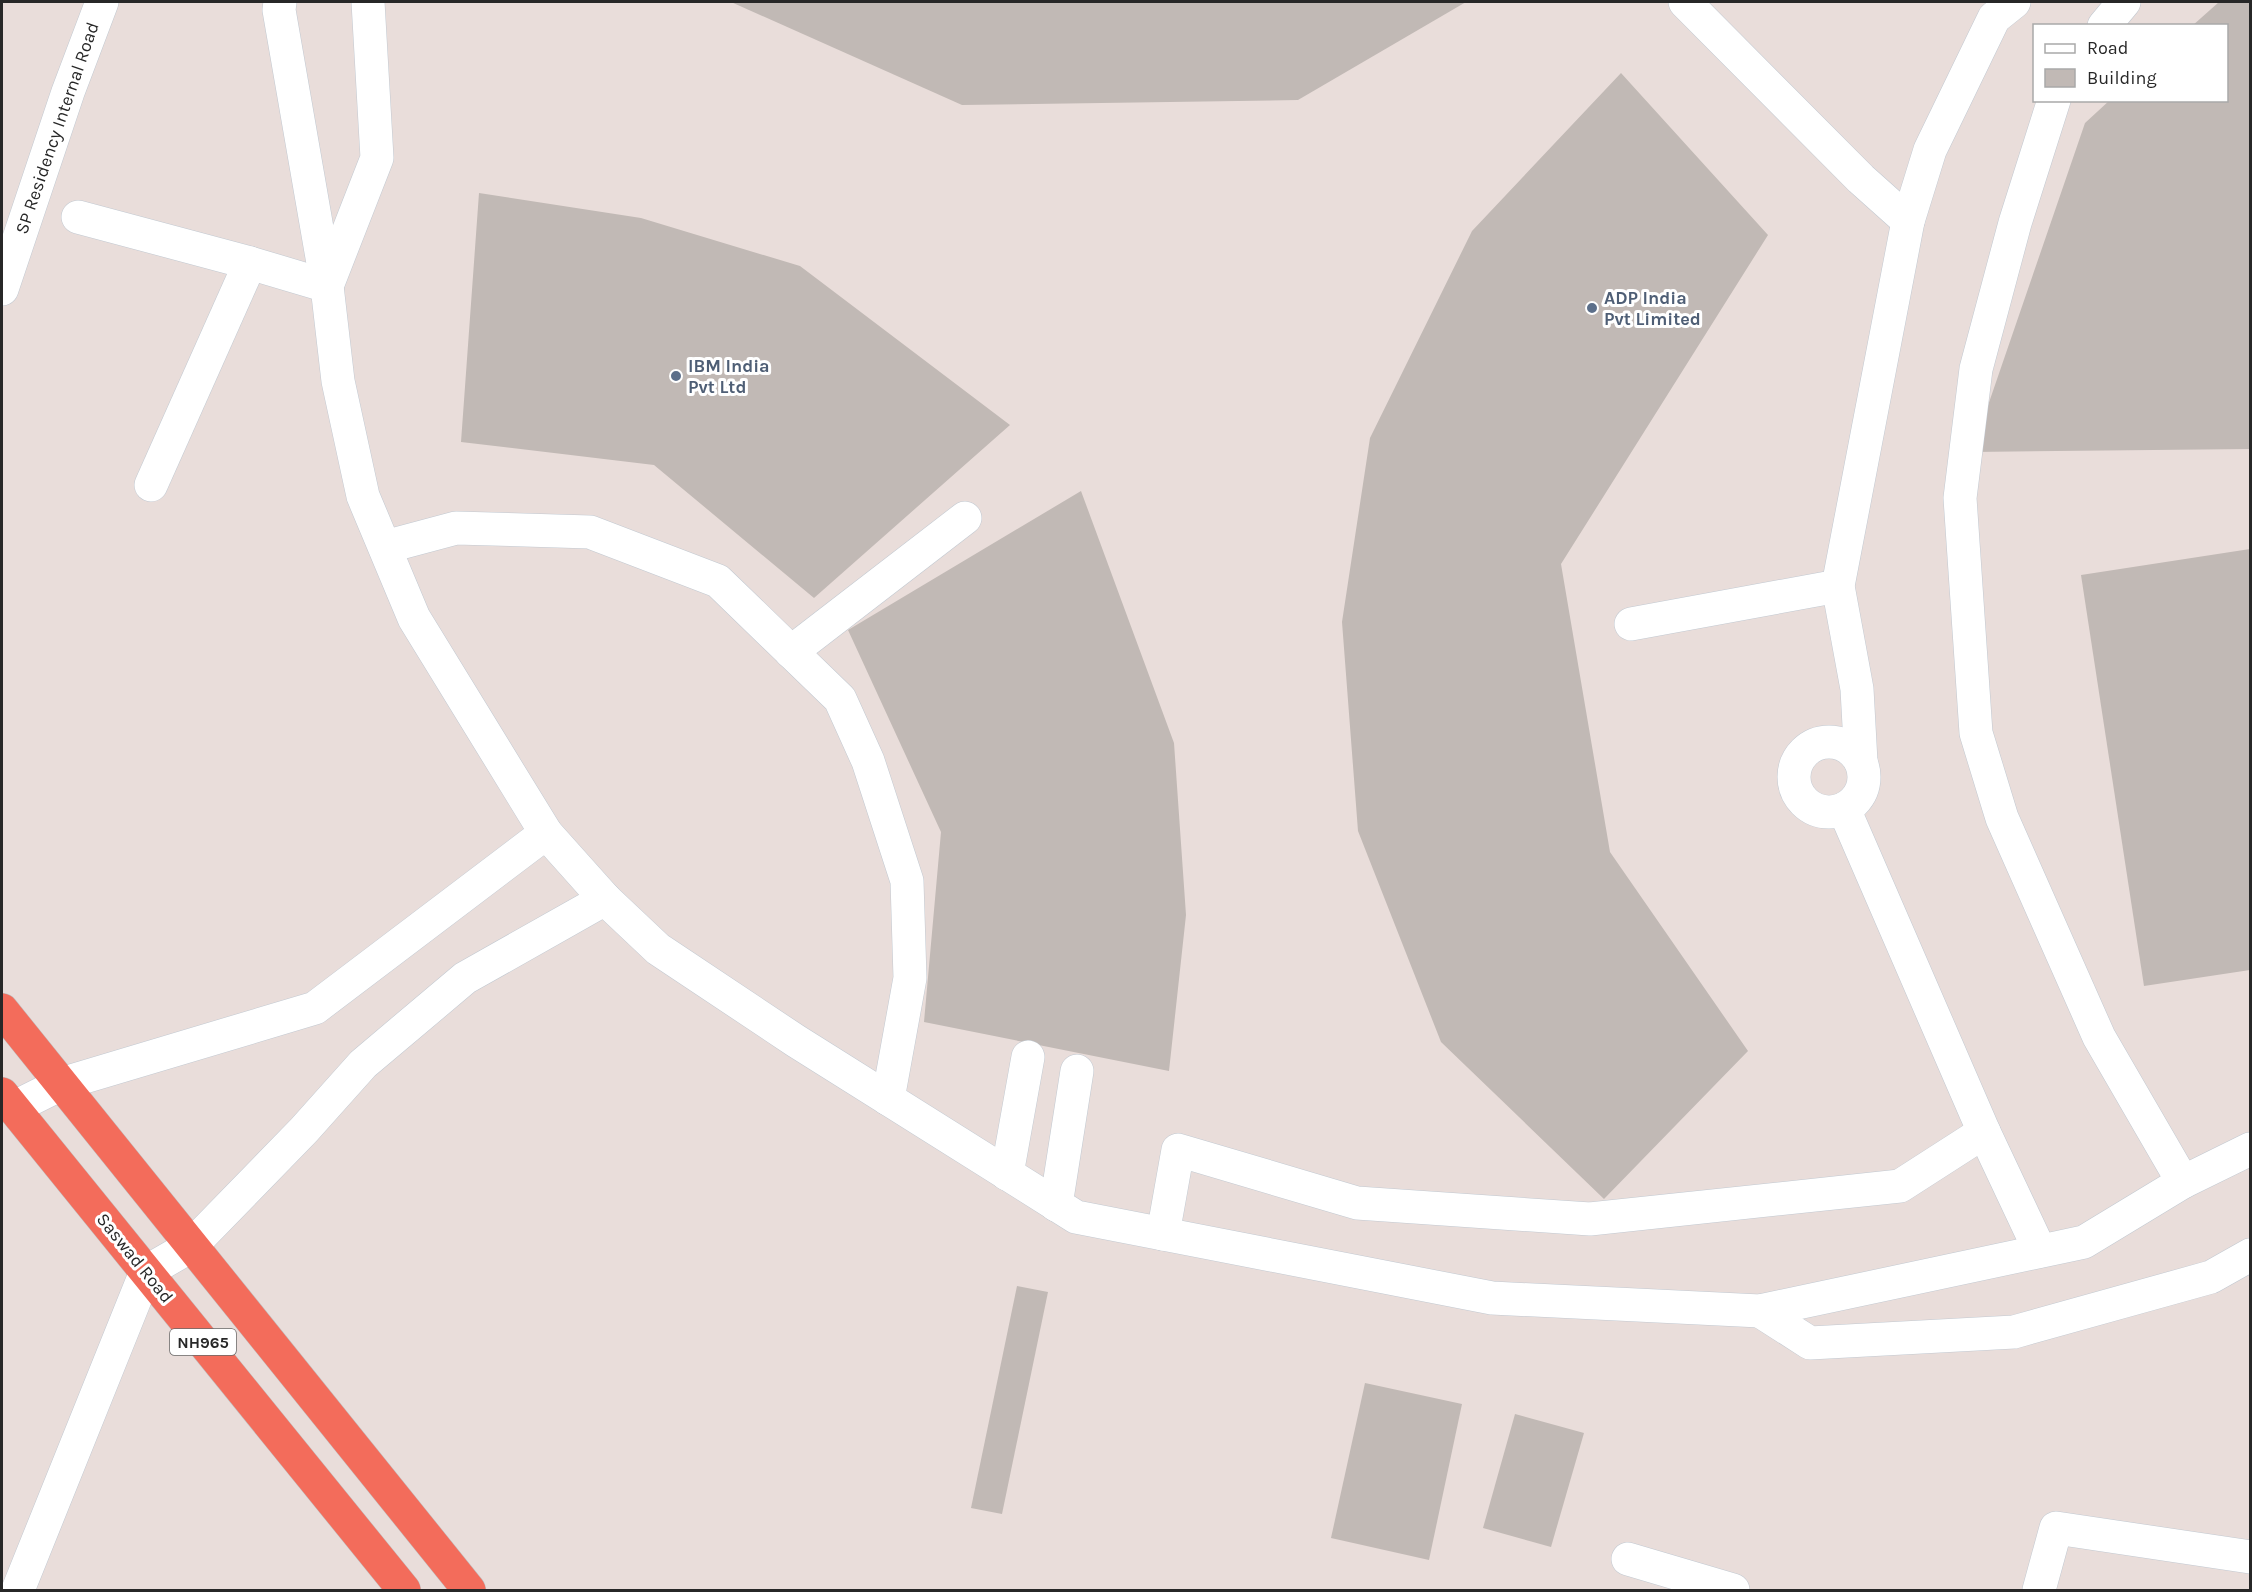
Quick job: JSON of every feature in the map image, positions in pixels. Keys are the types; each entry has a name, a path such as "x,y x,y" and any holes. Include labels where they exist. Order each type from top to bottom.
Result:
{"highway":[{"path":"2,1010 469,1590"},
{"name":"Saswad Road","path":"7,1101 404,1590"}],"street":[{"name":"SP Residency Internal Road","path":"2,289 68,92 102,2"},
{"path":"280,2 279,10 327,286 338,381 363,496 414,618 546,833 605,899 658,949 796,1041 1076,1217 1492,1298 1760,1311 2084,1242 2183,1182 2250,1149"},
{"path":"327,286 377,158 368,2"},
{"path":"1685,2 1861,179 1908,221"},
{"path":"1861,762 1852,751 1840,744 1827,742 1813,746 1802,754 1795,765 1793,779 1796,792 1805,804 1817,811 1830,813 1844,809 1855,801 1862,789 1864,775 1861,762 1857,689 1838,586 1908,221 1930,150 1984,38 1994,18 2014,2"},
{"path":"2106,24 2124,2"},
{"path":"2053,102 2015,223 1976,369 1960,498 1976,733 2002,818 2099,1037 2183,1182"},
{"path":"78,217 327,286"},
{"path":"151,485 250,263"},
{"path":"791,652 965,518"},
{"path":"385,548 456,528 590,532 718,581 840,699 868,761 907,881 910,978 888,1099"},
{"path":"1631,624 1838,586"},
{"path":"1844,809 1984,1132 2040,1251"},
{"path":"7,1101 315,1008 546,833"},
{"path":"18,1590 146,1272 191,1246 304,1130 371,1056 465,978 605,899"},
{"path":"1007,1174 1028,1057"},
{"path":"1056,1204 1077,1071"},
{"path":"1163,1234 1178,1150 1358,1203 1590,1219 1900,1186 1984,1132"},
{"path":"1760,1311 1810,1343 2014,1332 2211,1277 2250,1255"},
{"path":"2039,1590 2056,1528 2250,1557"},
{"path":"1628,1559 1733,1590"}],"building":[{"path":"731,2 1466,2 1298,100 962,105"},
{"path":"2219,2 2250,2 2250,449 1972,452 2085,123 2108,102 2228,102 2228,24 2194,24"},
{"path":"1621,73 1768,235 1561,564 1610,852 1748,1051 1604,1199 1441,1042 1358,831 1342,622 1370,438 1472,231"},
{"path":"479,193 641,218 800,266 1010,425 814,598 654,465 461,442"},
{"path":"1081,491 1174,743 1186,915 1169,1071 924,1022 941,832 848,630"},
{"path":"2250,549 2250,970 2144,986 2081,575"},
{"path":"1017,1286 1048,1292 1002,1514 971,1508"},
{"path":"1365,1383 1462,1404 1429,1560 1331,1538"},
{"path":"1515,1414 1584,1433 1551,1547 1483,1528"}],"place":[{"name":"ADP India Pvt Limited","path":"1592,308"},
{"name":"IBM India Pvt Ltd","path":"676,376"}]}
